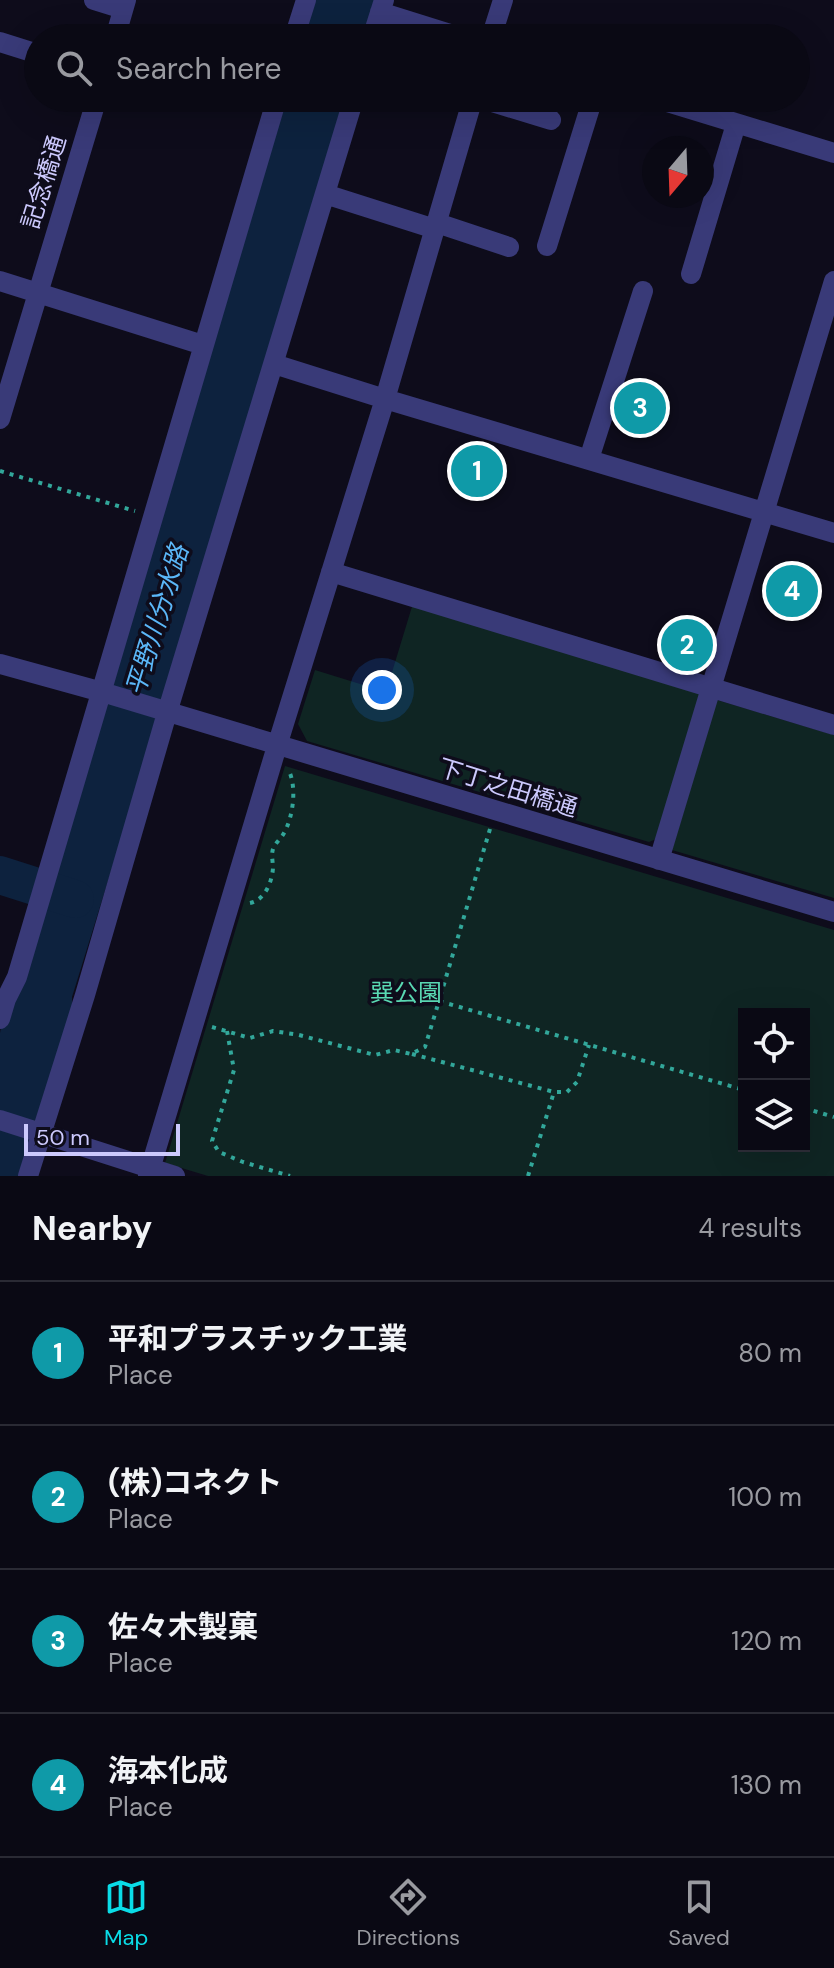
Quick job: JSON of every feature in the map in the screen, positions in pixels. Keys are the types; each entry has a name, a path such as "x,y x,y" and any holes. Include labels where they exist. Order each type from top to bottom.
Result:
{"street":[{"path":"94,0 125,4 119,24"},
{"path":"298,24 306,0"},
{"path":"495,24 503,0"},
{"path":"382,6 428,24"},
{"path":"0,42 24,50"},
{"name":"記念橋通","path":"0,419 93,112"},
{"path":"0,1019 17,977 273,112"},
{"path":"28,1176 350,112"},
{"path":"149,1172 281,755 331,572 472,112"},
{"path":"524,112 551,120"},
{"path":"547,246 589,112"},
{"path":"698,112 834,153"},
{"path":"691,274 736,124"},
{"path":"325,194 509,247"},
{"path":"0,281 203,345"},
{"path":"659,860 765,512 825,343 834,281"},
{"path":"589,459 643,291"},
{"path":"274,364 834,533"},
{"path":"331,572 834,725"},
{"path":"0,664 102,692"},
{"name":"下丁之田橋通","path":"102,692 281,755 834,912"},
{"path":"0,1120 149,1172 175,1176"}],"path":[{"path":"0,471 153,516"},
{"path":"243,904 257,902 264,894 271,877 273,848 285,832 292,778 281,755"},
{"path":"411,1054 425,1047 491,825"},
{"path":"439,1001 738,1088"},
{"path":"205,1025 250,1038 273,1031 286,1033 375,1055 394,1050 554,1092 567,1092 577,1082 589,1045"},
{"path":"227,1031 234,1070 212,1141 219,1152 290,1176"},
{"path":"528,1176 554,1092"},
{"path":"810,1110 834,1117"}],"green space":[{"path":"414,600 702,688 656,839 649,842 307,741 298,724 315,670 386,692"},
{"path":"717,700 834,735 834,898 672,850"},
{"name":"巽公園","path":"285,766 834,930 834,1176 208,1176 165,1163"}],"water":[{"path":"315,0 375,0 368,24 308,24"},
{"name":"平野川分水路","path":"282,112 342,112 72,997 73,1017 20,1176 0,1176 2,1023"}],"waterway":[{"path":"0,875 75,899"}],"place":[{"name":"佐々木製菓","path":"640,408"},
{"name":"平和プラスチック工業","path":"477,471"},
{"name":"海本化成","path":"792,591"},
{"name":"(株)コネクト","path":"687,645"}]}
